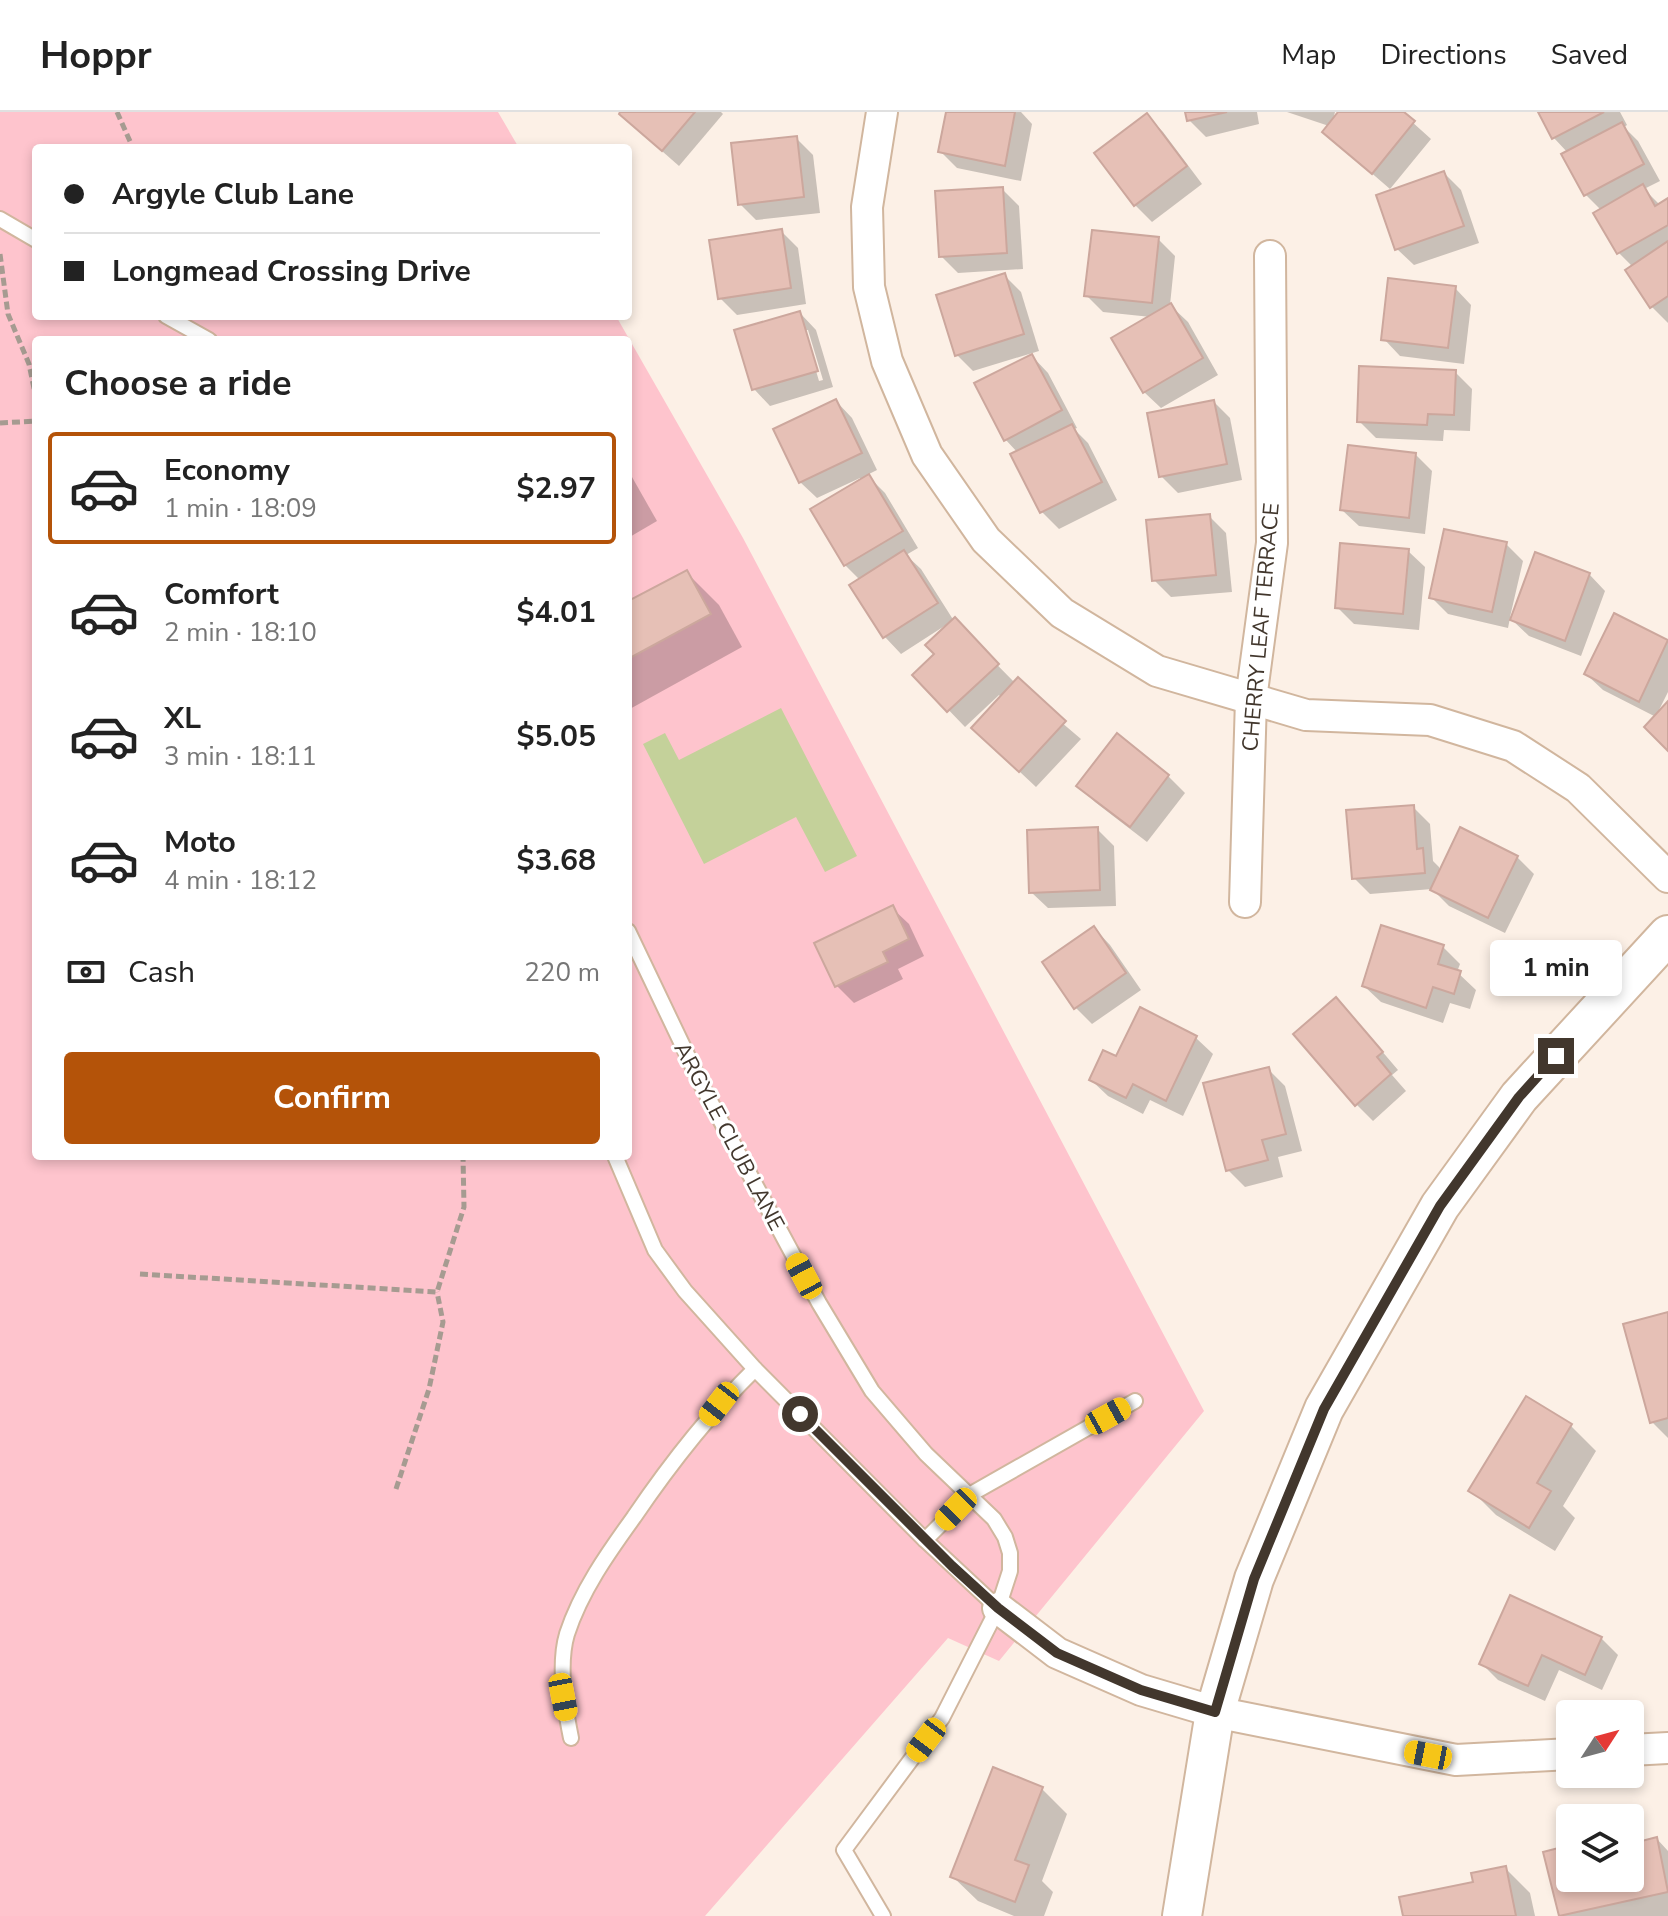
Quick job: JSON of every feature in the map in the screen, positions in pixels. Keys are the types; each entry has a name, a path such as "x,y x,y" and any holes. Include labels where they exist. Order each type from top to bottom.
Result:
{"street":[{"path":"882,112 867,207 869,287 887,361 927,455 986,540 1062,613 1157,671 1306,715 1430,720 1513,746 1578,788 1668,877"},
{"name":"CHERRY LEAF TERRACE","path":"1245,902 1251,699 1272,543 1270,256"},
{"path":"1182,1916 1204,1763 1215,1712 1254,1579 1324,1409 1440,1206 1519,1097 1668,935"},
{"path":"998,1608 1057,1653 1141,1690 1215,1712 1456,1760 1556,1755"},
{"path":"1644,1749 1668,1748"}],"lane":[{"path":"0,219 32,238"},
{"path":"173,320 202,336"},
{"name":"ARGYLE CLUB LANE","path":"632,939 709,1100 819,1303 872,1391 926,1454 994,1519 1010,1553 1010,1571 998,1608 942,1718 844,1850 883,1916"},
{"path":"617,1160 655,1250 685,1291 755,1369 925,1540 998,1608"},
{"path":"571,1738 563,1697 566,1636 597,1568 719,1404 755,1369"},
{"path":"925,1540 971,1494 1135,1401"}],"path":[{"path":"117,112 131,144"},
{"path":"0,254 8,314 32,378"},
{"path":"0,423 32,421"},
{"path":"396,1489 429,1389 443,1322 437,1292 464,1207 463,1160"},
{"path":"140,1274 437,1292"}],"shaded area":[{"path":"0,112 498,112 517,144 32,144 32,320 618,320 627,336 32,336 32,1160 632,1160 632,344 743,538 1204,1411 999,1661 948,1638 705,1916 0,1916"},
{"path":"781,708 857,856 825,872 796,817 704,864 643,744 665,733 679,760"}],"building":[{"path":"620,112 695,112 662,151"},
{"path":"946,112 1015,112 1005,166 938,152"},
{"path":"1185,112 1227,112 1187,121"},
{"path":"1338,112 1404,112 1415,121 1372,174 1322,132"},
{"path":"1538,112 1604,112 1552,139"},
{"path":"1147,113 1187,166 1134,206 1094,153"},
{"path":"1622,122 1644,164 1584,196 1561,154"},
{"path":"797,136 804,197 738,205 731,143"},
{"path":"1444,171 1464,226 1395,250 1376,195"},
{"path":"1643,184 1655,206 1668,198 1668,225 1617,254 1593,213"},
{"path":"1003,187 1007,253 939,257 935,191"},
{"path":"782,229 791,288 718,299 709,240"},
{"path":"1092,230 1159,237 1152,303 1084,296"},
{"path":"1668,241 1668,296 1650,308 1625,270"},
{"path":"1005,273 1024,334 955,356 936,295"},
{"path":"1388,278 1456,286 1448,348 1381,340"},
{"path":"1171,303 1203,358 1143,393 1111,338"},
{"path":"800,311 818,371 752,390 734,330"},
{"path":"1032,354 1062,410 1004,441 974,383"},
{"path":"1359,366 1456,370 1454,415 1428,414 1427,425 1357,422"},
{"path":"836,399 862,453 799,483 773,429"},
{"path":"1214,400 1227,464 1159,477 1147,413"},
{"path":"1072,424 1102,482 1040,513 1010,454"},
{"path":"1348,445 1416,453 1409,518 1340,510"},
{"path":"869,474 903,531 844,566 810,509"},
{"path":"1210,514 1216,575 1152,581 1146,520"},
{"path":"1444,529 1507,542 1492,612 1429,598"},
{"path":"1340,543 1409,549 1403,614 1335,608"},
{"path":"904,550 938,603 883,638 849,585"},
{"path":"1535,552 1590,573 1565,641 1510,620"},
{"path":"687,570 711,614 632,657 632,599"},
{"path":"1614,613 1668,640 1639,702 1584,674"},
{"path":"955,617 999,664 947,712 912,675 934,654 925,645"},
{"path":"1018,677 1066,721 1019,772 971,728"},
{"path":"1668,701 1668,751 1644,727"},
{"path":"1117,733 1169,775 1130,827 1076,786"},
{"path":"1414,805 1417,849 1423,848 1425,873 1352,879 1346,810"},
{"path":"1098,827 1100,890 1029,893 1027,830"},
{"path":"1460,827 1518,856 1488,918 1430,890"},
{"path":"893,905 909,939 883,952 888,962 835,987 814,943"},
{"path":"1381,925 1444,945 1438,964 1461,971 1454,994 1433,987 1426,1008 1362,986"},
{"path":"1094,926 1126,973 1074,1009 1042,962"},
{"path":"1336,997 1383,1052 1377,1057 1391,1074 1355,1106 1293,1034"},
{"path":"1140,1007 1197,1036 1166,1101 1133,1084 1126,1098 1089,1080 1103,1050 1116,1056"},
{"path":"1269,1067 1286,1134 1262,1140 1268,1160 1226,1171 1203,1083"},
{"path":"1668,1312 1668,1418 1650,1423 1623,1324"},
{"path":"1526,1396 1572,1424 1537,1483 1551,1491 1529,1528 1468,1491"},
{"path":"1510,1595 1602,1637 1585,1675 1542,1655 1528,1686 1479,1664"},
{"path":"993,1767 1043,1787 1015,1860 1029,1865 1015,1902 950,1877"},
{"path":"1657,1837 1668,1892 1559,1916 1543,1852 1556,1849 1556,1892 1644,1892 1644,1840"},
{"path":"1506,1866 1516,1916 1403,1916 1399,1897 1473,1882 1471,1873"}],"route":[{"path":"800,1414 952,1566 998,1608 1057,1653 1141,1690 1215,1712 1254,1579 1324,1409 1440,1206 1519,1097 1556,1056"}]}
